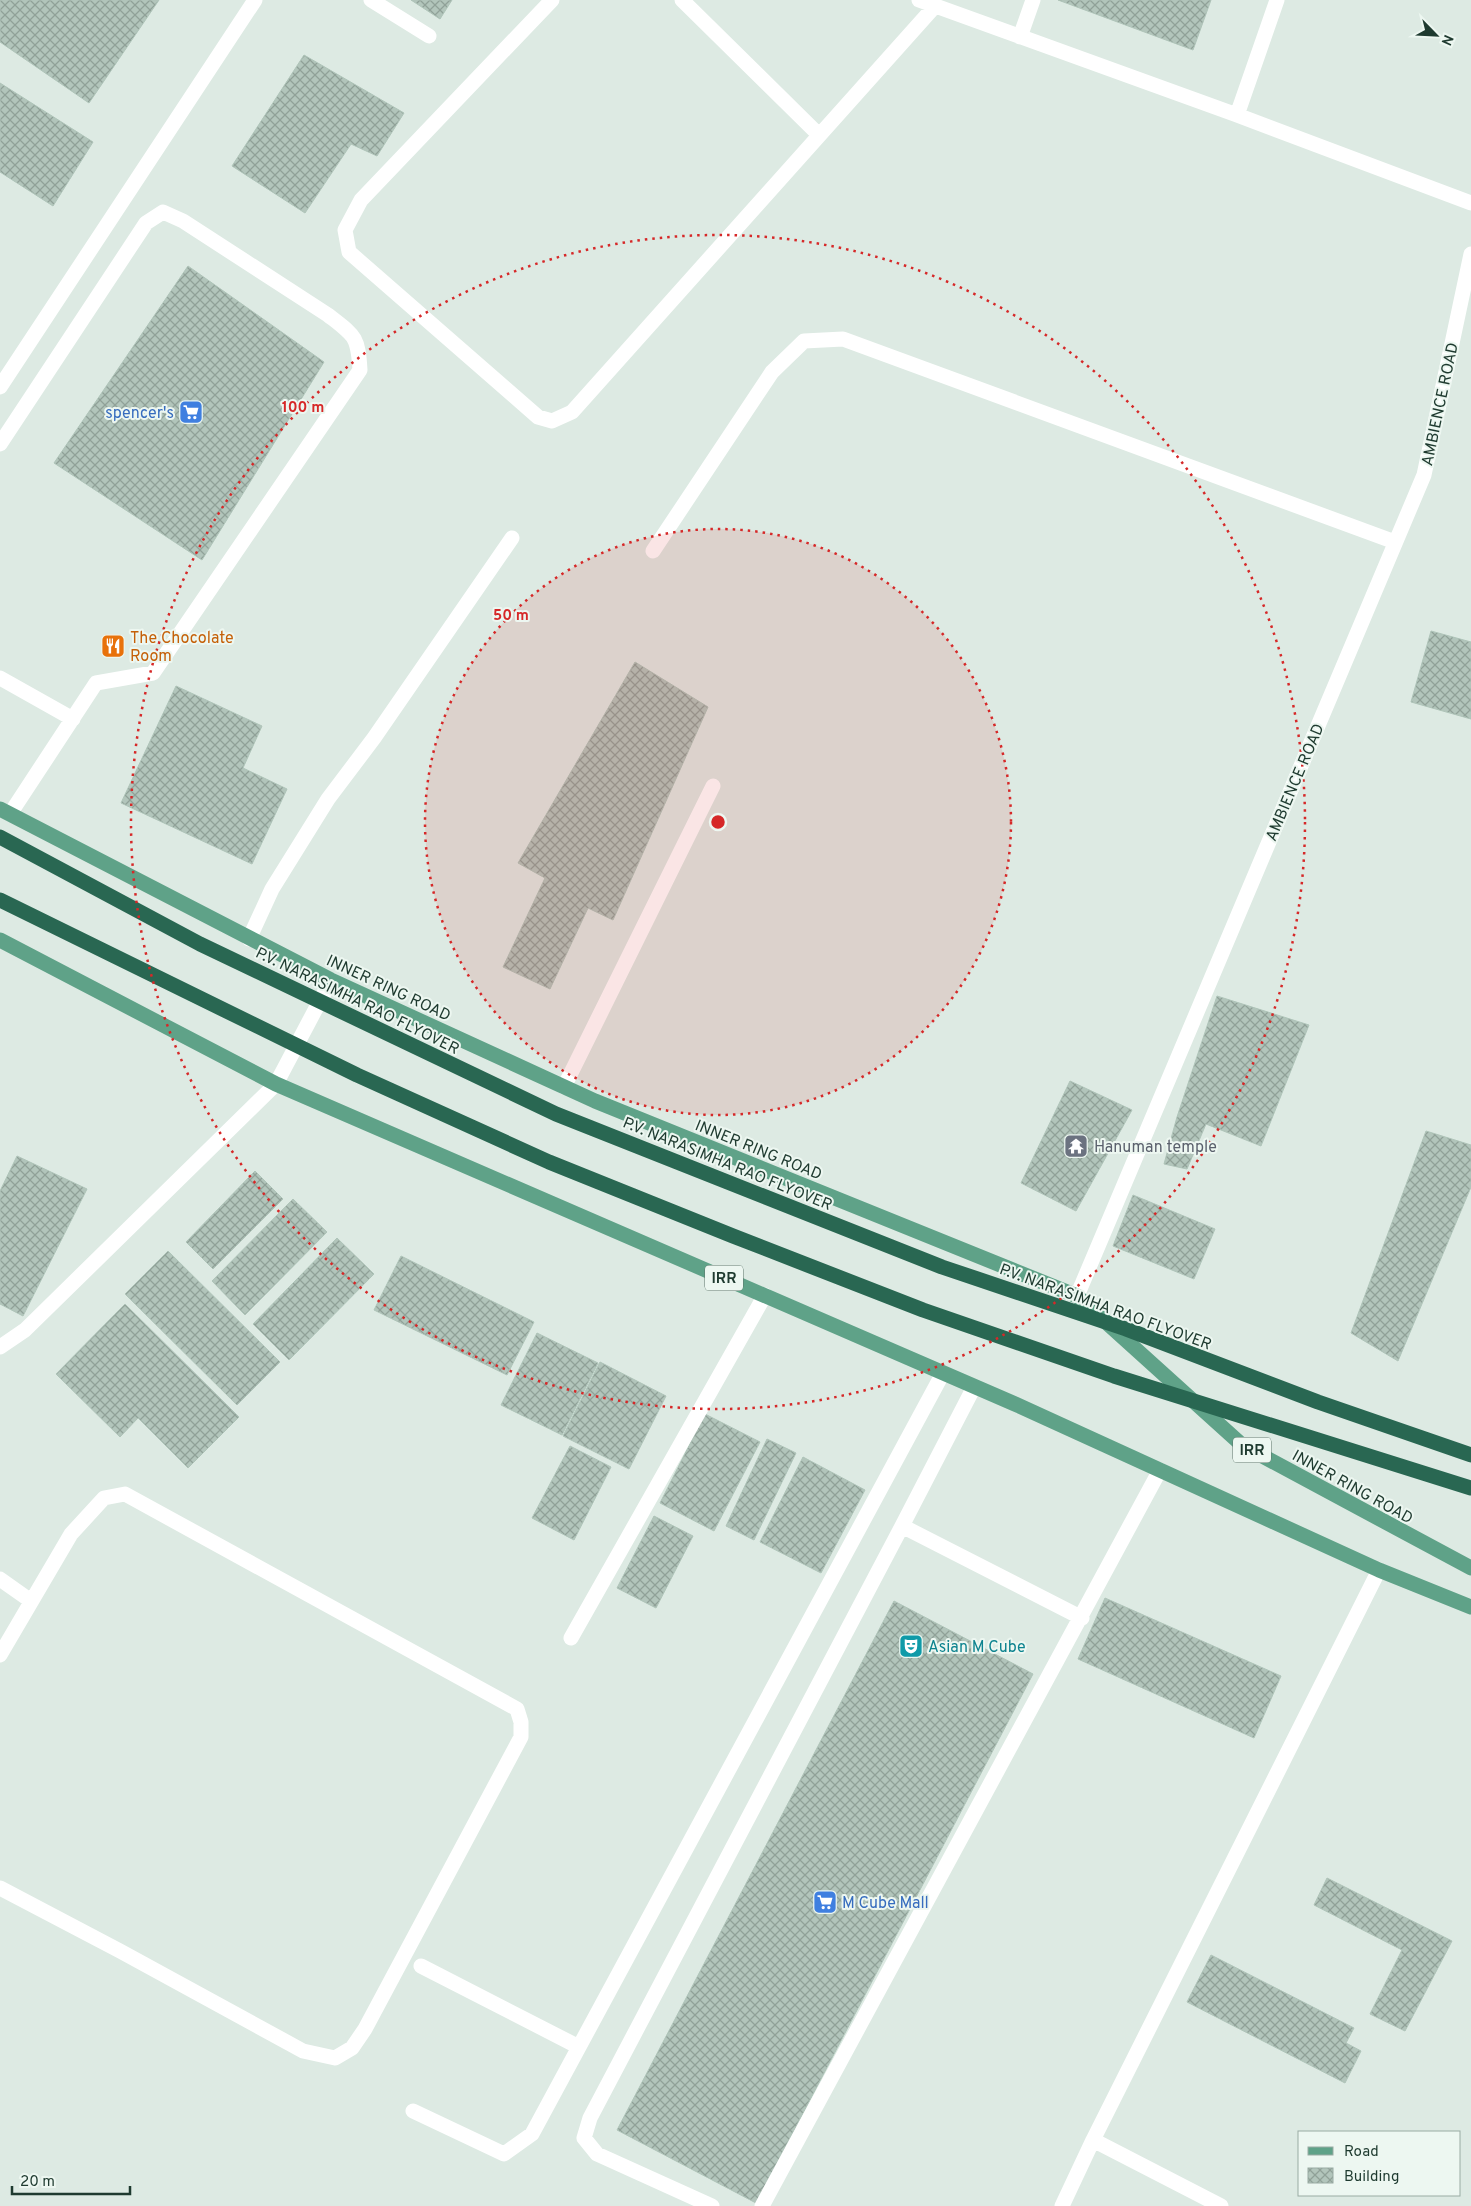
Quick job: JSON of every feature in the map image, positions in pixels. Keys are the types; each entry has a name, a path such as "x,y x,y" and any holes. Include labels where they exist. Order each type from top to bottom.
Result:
{"highway":[{"name":"P.V. NARASIMHA RAO FLYOVER","path":"0,836 200,944 556,1114 942,1267 1126,1329 1318,1402 1471,1456"},
{"path":"0,900 374,1083 549,1162 714,1229 923,1310 1104,1373 1471,1488"}],"main road":[{"name":"INNER RING ROAD","path":"5,811 330,980 594,1101 1077,1296 1242,1445 1471,1568"},
{"name":"IRR","path":"0,940 276,1084 974,1386 1379,1570 1471,1607"}],"street":[{"path":"0,387 254,0"},
{"path":"371,0 429,36"},
{"path":"552,0 361,200 345,230 349,252 538,417 552,421 572,412 935,6"},
{"path":"682,0 819,135"},
{"path":"919,0 1237,115 1471,203"},
{"path":"1020,37 1033,0"},
{"path":"1237,115 1277,0"},
{"path":"0,444 146,223 163,212 183,221 328,315 348,331 358,344 360,370 153,673 96,683 73,719 5,811"},
{"name":"AMBIENCE ROAD","path":"1077,1296 1424,475 1471,254"},
{"path":"653,551 772,372 804,341 843,339 1395,542"},
{"path":"249,939 272,888 328,800 379,730 512,538"},
{"path":"0,678 73,719"},
{"path":"564,1087 713,786"},
{"path":"0,1347 26,1330 276,1084 330,980"},
{"path":"571,1638 765,1296"},
{"path":"413,2112 504,2154 532,2134 943,1373"},
{"path":"712,2206 597,2154 584,2138 590,2118 974,1386"},
{"path":"762,2206 1082,1618 1160,1470"},
{"path":"0,1655 71,1534 104,1498 125,1494 517,1709 521,1722 521,1736 365,2029 352,2048 335,2058 303,2051 0,1888"},
{"path":"902,1526 1082,1618"},
{"path":"1062,2206 1093,2140 1379,1570"},
{"path":"0,1579 31,1601"},
{"path":"421,1966 579,2047"},
{"path":"1093,2140 1221,2206"}],"building":[{"path":"0,0 159,0 89,103 0,42"},
{"path":"411,0 452,0 440,19"},
{"path":"1058,0 1211,0 1193,50"},
{"path":"304,55 404,113 377,156 351,144 305,213 232,166"},
{"path":"0,83 93,142 53,206 0,172"},
{"name":"spencer's","path":"188,266 324,362 202,560 54,463"},
{"path":"1431,631 1471,642 1471,719 1411,702"},
{"path":"635,662 708,707 613,920 588,908 550,989 503,967 545,878 518,863"},
{"path":"176,686 262,726 243,768 287,789 252,864 121,803"},
{"path":"1217,996 1309,1025 1261,1146 1206,1124 1187,1169 1164,1164 1177,1117"},
{"path":"1070,1081 1132,1110 1076,1211 1021,1183"},
{"path":"1426,1131 1471,1145 1471,1187 1398,1361 1351,1333"},
{"path":"17,1156 87,1189 23,1316 0,1304 0,1191"},
{"path":"255,1171 283,1199 213,1269 186,1242"},
{"path":"1133,1195 1215,1229 1194,1279 1113,1246"},
{"path":"293,1199 327,1232 245,1315 212,1281"},
{"path":"337,1238 374,1274 289,1360 253,1324"},
{"path":"168,1251 280,1362 237,1405 125,1294"},
{"path":"401,1256 534,1322 507,1375 374,1310"},
{"path":"125,1304 239,1417 188,1468 138,1418 120,1437 56,1374"},
{"path":"537,1333 598,1363 562,1435 501,1405"},
{"path":"600,1362 666,1396 629,1469 563,1436"},
{"path":"705,1414 760,1442 714,1531 660,1503"},
{"path":"767,1439 796,1453 754,1540 726,1526"},
{"path":"570,1446 611,1467 574,1540 532,1518"},
{"path":"803,1457 865,1490 821,1573 760,1542"},
{"path":"654,1516 693,1536 656,1608 617,1588"},
{"path":"1105,1598 1281,1676 1254,1738 1078,1659"},
{"name":"M Cube Mall","path":"894,1601 1033,1674 756,2203 617,2130"},
{"path":"1327,1878 1452,1941 1405,2031 1370,2014 1402,1950 1314,1905"},
{"path":"1211,1955 1354,2028 1346,2043 1361,2051 1345,2083 1187,2002"}],"place":[{"name":"spencer's","path":"191,412"},
{"name":"The Chocolate Room","path":"113,646"},
{"name":"Hanuman temple","path":"1076,1146"},
{"name":"Asian M Cube","path":"911,1646"},
{"name":"M Cube Mall","path":"825,1902"}]}
